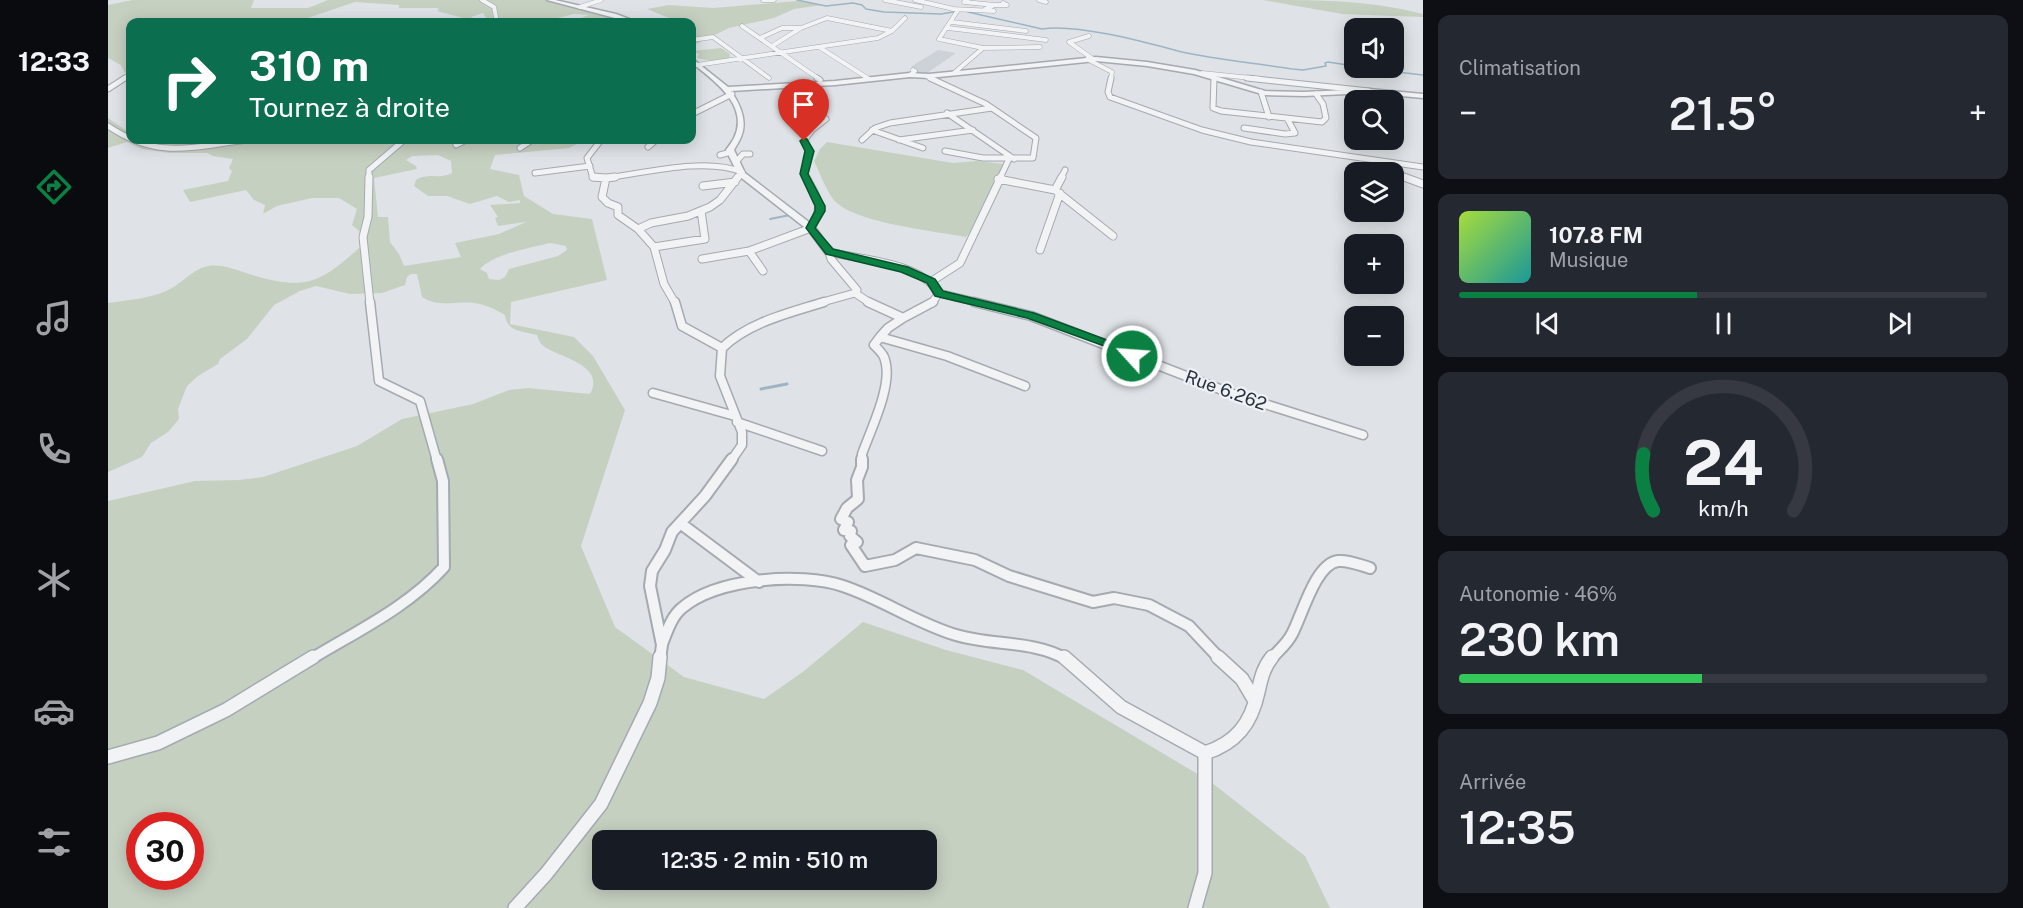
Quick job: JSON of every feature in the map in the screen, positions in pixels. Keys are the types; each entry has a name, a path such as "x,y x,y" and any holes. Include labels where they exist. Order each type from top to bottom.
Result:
{"street":[{"path":"482,0 494,7 496,18"},
{"path":"549,0 620,18"},
{"path":"580,7 601,0"},
{"path":"763,0 777,0"},
{"path":"885,0 897,4 994,12 985,9 995,5"},
{"path":"915,0 958,10"},
{"path":"967,0 964,2 1007,5 1003,3"},
{"path":"1039,0 1046,2"},
{"path":"958,10 939,39 983,48 1040,47"},
{"path":"772,46 801,28 831,18 892,31"},
{"path":"696,63 741,59 878,38 892,31 905,18"},
{"path":"951,22 1026,31"},
{"path":"742,26 820,80"},
{"path":"760,38 782,28 801,28"},
{"path":"948,28 1046,40"},
{"path":"1089,36 1069,42 1090,59 1112,72 1108,94 1123,102 1202,130 1251,142 1423,167"},
{"path":"696,39 713,37 769,78"},
{"path":"819,47 869,79"},
{"path":"954,73 983,48"},
{"path":"926,76 1090,59 1360,90"},
{"path":"696,65 730,92 740,108 739,135 731,147 742,173"},
{"path":"696,112 730,92 835,83 912,72 926,76 992,108 1036,138 1033,158 1011,159 960,155 945,151"},
{"path":"1202,73 1261,92 1344,92"},
{"path":"1214,76 1213,108 1221,111 1288,120 1325,121 1323,104 1316,94"},
{"path":"108,89 126,78"},
{"path":"1261,92 1269,117"},
{"path":"1404,94 1423,96"},
{"path":"862,140 872,130 890,123 948,112 992,108"},
{"path":"948,112 1011,159"},
{"path":"702,259 749,250 811,228 820,211 820,206 804,174 810,151 804,141 812,130 826,120"},
{"path":"1244,128 1285,134 1295,133 1288,120"},
{"path":"108,126 126,137"},
{"path":"872,130 922,148"},
{"path":"899,140 973,130"},
{"path":"137,144 156,147 187,147 213,144"},
{"path":"108,757 158,743 226,710 410,599 427,586 444,567 443,481 420,401 408,393 385,386 379,381 365,259 363,237 368,217 369,170 399,144"},
{"path":"520,148 526,144"},
{"path":"598,144 587,158 593,178 699,167 733,169 742,173 811,228 829,252 831,259 856,290 855,293 871,304 903,318"},
{"path":"648,147 651,144"},
{"path":"722,157 734,158 750,153"},
{"path":"1350,157 1363,162"},
{"path":"932,281 960,263 998,179 1011,159"},
{"path":"535,173 590,166"},
{"path":"562,169 567,179"},
{"path":"1040,250 1065,170"},
{"path":"638,228 647,224 681,219 722,200 742,173"},
{"path":"1404,177 1423,184"},
{"path":"606,178 602,197 608,203 618,207 618,215 638,228 654,247 664,284 674,299 682,326 722,348"},
{"path":"998,179 1057,192 1113,236"},
{"path":"703,186 735,182"},
{"path":"701,211 706,233 705,239 716,255"},
{"path":"654,247 705,239"},
{"path":"749,250 763,271"},
{"path":"829,252 905,269 932,281 939,293 931,305 888,328 874,345 885,358 887,376 880,405 862,454 862,466 857,480 858,499 847,508 841,519 848,522 844,530 851,531 850,537 857,542 851,545 865,566 895,560 916,548 975,560 1009,576 1093,602 1114,598 1149,605 1189,626 1206,646 1242,679 1255,701"},
{"path":"662,645 650,586 652,571 665,550 672,532 705,496 742,445 736,419 720,379 722,348 733,338 753,328 821,302 855,293"},
{"name":"Rue 6.262","path":"939,293 1030,316 1230,393 1363,435"},
{"path":"880,338 947,356 1024,386"},
{"path":"653,393 736,419 822,451"},
{"path":"680,523 759,582"},
{"path":"515,908 546,874 601,804 650,703 658,678 662,645 676,615 687,604 725,588 759,582 826,580 965,638 1053,652 1076,665 1109,699 1145,722 1205,753 1224,748 1248,725 1264,668 1289,640 1297,627 1309,595 1324,572 1334,562 1346,561 1370,568"},
{"path":"1195,908 1205,873 1205,753"}],"shaded area":[{"path":"938,50 956,53 927,73 911,74 912,66"}],"green space":[{"path":"133,0 254,0 251,8 308,8 328,0 549,0 619,18 581,18 589,15 574,14 558,18 486,18 483,13 471,17 473,18 463,18 437,11 439,9 437,8 399,8 399,5 355,2 308,18 126,18 125,73 121,65 108,58 108,5"},
{"path":"1263,0 1363,3 1403,9 1423,14 1423,17 1342,14"},
{"path":"798,1 822,5 794,9 774,18 729,28 696,44 696,18 669,18 647,9 669,5 713,8"},
{"path":"721,48 730,54 729,58 711,61 697,58 699,54 696,51"},
{"path":"108,118 126,130 126,142 108,148"},
{"path":"827,142 953,163 977,161 1004,164 982,207 978,222 966,237 895,225 857,214 843,207 830,195 814,161 820,149"},
{"path":"131,144 577,144 569,148 495,155 490,169 519,175 524,196 553,214 592,219 607,280 511,302 510,324 574,337 593,356 625,410 581,546 615,627 684,677 764,699 804,671 863,622 946,650 1023,670 1211,782 1305,856 1330,908 108,908 108,501 195,481 263,477 357,446 402,419 473,404 509,390 528,388 590,394 593,383 591,375 585,368 548,349 541,344 537,335 512,328 506,321 505,315 477,304 441,303 422,297 417,274 407,277 405,285 382,293 350,294 316,286 300,291 274,305 247,339 187,386 178,409 179,419 168,432 151,443 142,457 108,472 108,303 159,294 203,267 209,266 224,267 270,280 301,282 314,280 338,266 367,241 367,238 352,225 357,209 339,198 312,198 277,206 263,214 265,205 254,200 246,190 190,202 183,190 228,181 232,171 229,168 233,159 207,153 170,153 142,149","holes":["438,155 451,161 452,173 421,178 416,180 414,186 428,196 447,196 470,204 497,196 509,202 520,200 520,203 490,205 498,217 495,218 498,226 526,222 499,234 455,243 461,257 404,266 390,242 388,217 378,217 374,178 417,169 406,160 412,156","550,243 566,246 567,250 558,256 509,269 505,277 499,280 489,279 487,273 480,269 494,259 522,249"]}],"waterway":[{"path":"797,0 826,6 853,3 862,5 866,9 884,12 941,14 959,11"},
{"path":"968,12 1042,29 1092,31 1196,55 1292,69 1303,70 1326,66 1325,63 1328,62 1344,64"},
{"path":"1404,73 1423,75"},
{"path":"770,219 790,215"},
{"path":"761,389 787,384"}],"route":[{"path":"804,141 806,148 810,151 804,174 820,206 817,219 811,228 829,252 905,269 932,281 939,293 1007,308 1111,345 1132,356"}]}
